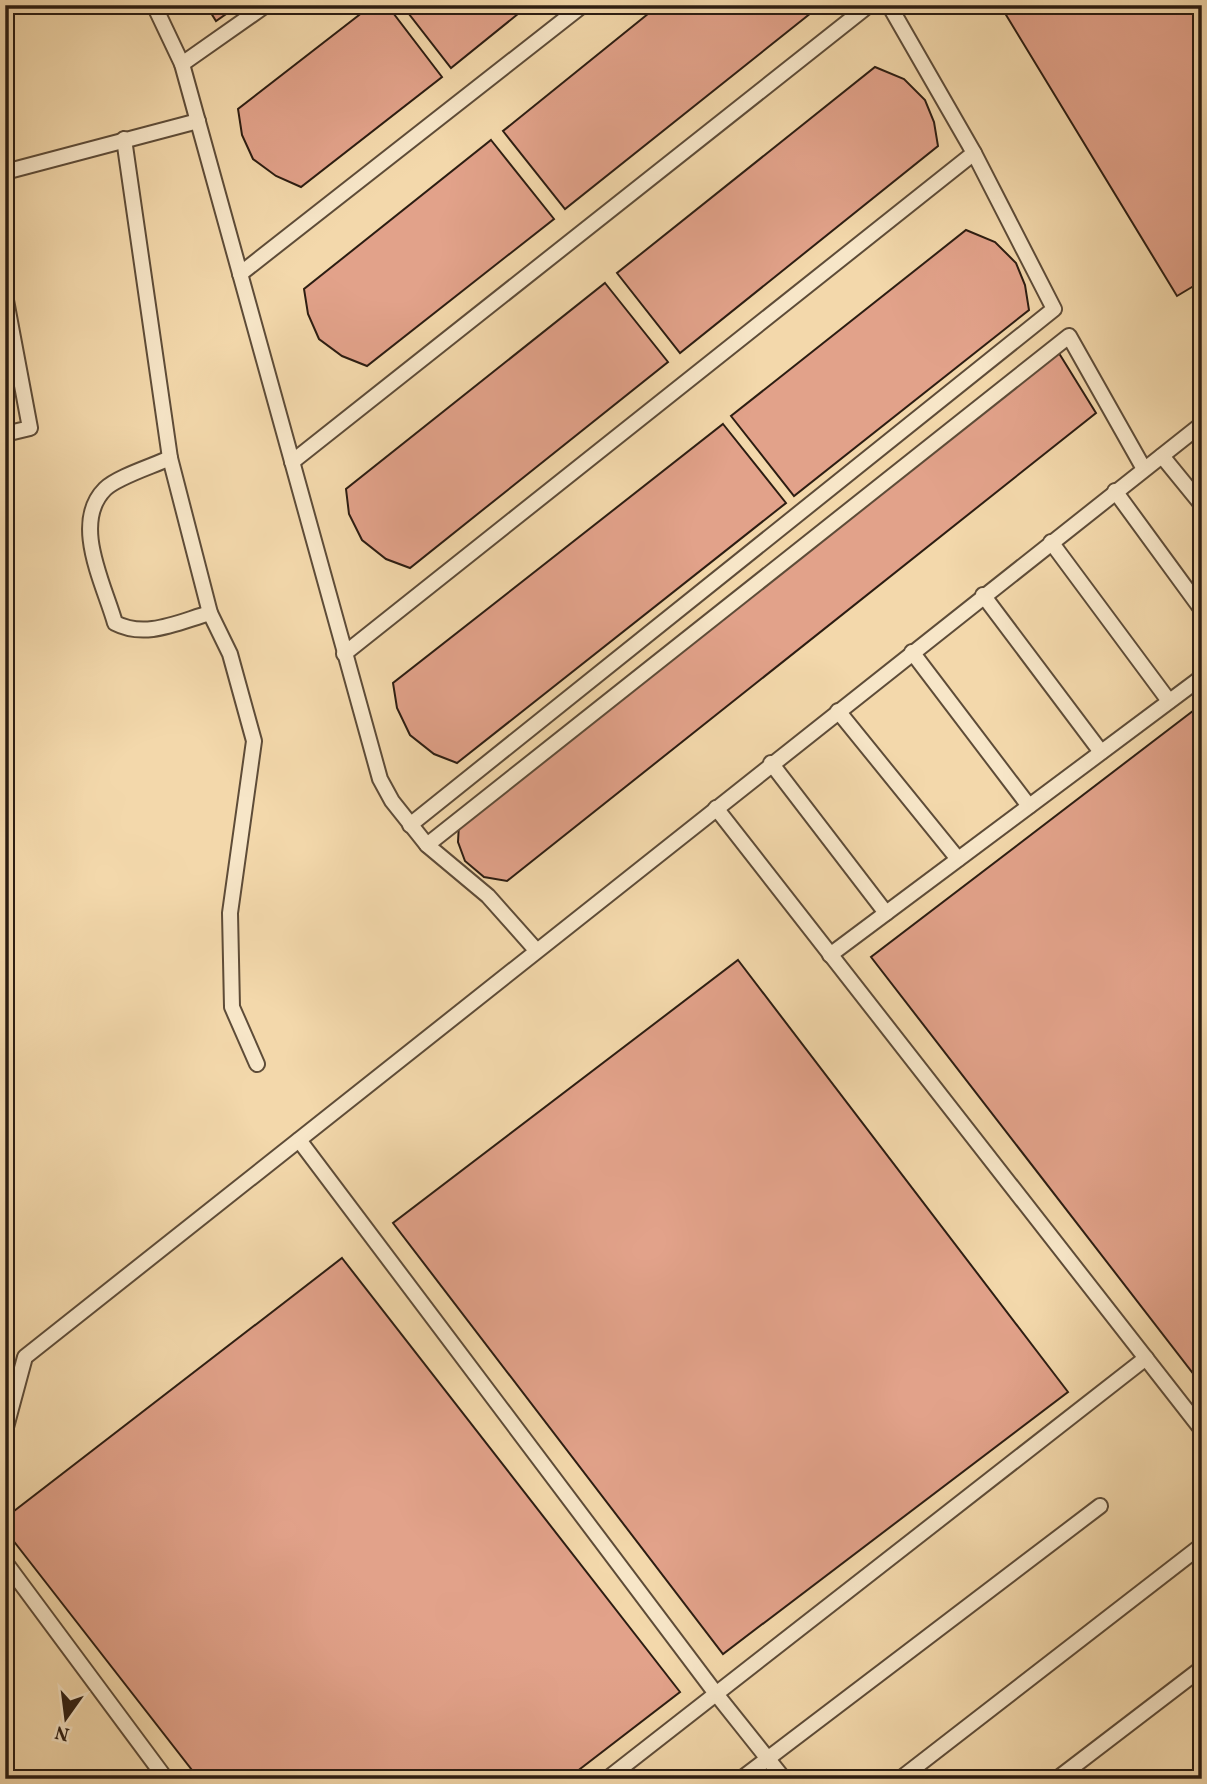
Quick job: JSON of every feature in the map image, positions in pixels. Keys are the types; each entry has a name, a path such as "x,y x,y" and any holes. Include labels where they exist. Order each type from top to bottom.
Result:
{"lane":[{"path":"154,5 182,64 380,779 410,825 427,845 488,896 536,950"},
{"path":"182,64 265,5"},
{"path":"240,274 583,5"},
{"path":"292,462 869,5"},
{"path":"410,825 1054,309 974,153 888,5"},
{"path":"5,172 198,121"},
{"path":"124,139 170,458 210,613 230,654 254,741 230,913 232,1007 257,1064"},
{"path":"344,654 974,153"},
{"path":"5,295 30,428 5,434"},
{"path":"427,845 1069,336 1144,469"},
{"path":"5,1431 25,1357 1202,424"},
{"path":"1162,456 1202,505"},
{"path":"170,458 107,487 94,505 89,532 116,623 131,631 147,631 210,613"},
{"path":"1115,491 1202,610"},
{"path":"1051,542 1170,701"},
{"path":"983,595 1101,752"},
{"path":"912,652 1029,806"},
{"path":"830,954 1202,677"},
{"path":"838,711 958,859"},
{"path":"771,764 887,913"},
{"path":"716,808 1202,1430"},
{"path":"299,1140 717,1695 784,1779"},
{"path":"607,1779 1146,1358"},
{"path":"741,1779 1100,1506"},
{"path":"900,1779 1202,1545"},
{"path":"5,1562 166,1779"},
{"path":"1057,1779 1202,1668"}],"building":[{"path":"206,5 239,5 216,21"},
{"path":"372,5 387,5 442,77 301,187 276,176 253,159 242,135 238,109"},
{"path":"402,5 529,5 451,68"},
{"path":"659,5 821,5 565,209 503,131"},
{"path":"1000,5 1202,5 1202,281 1177,296"},
{"path":"875,67 904,79 925,100 934,122 938,146 680,353 617,273"},
{"path":"491,140 554,219 367,366 342,356 319,339 308,314 304,289"},
{"path":"966,230 995,242 1016,263 1025,285 1029,310 794,496 731,416"},
{"path":"605,283 668,362 410,568 386,559 362,540 349,514 346,489"},
{"path":"1057,350 1096,413 507,881 484,877 465,861 458,842 459,824"},
{"path":"723,424 786,503 457,763 434,754 410,735 397,708 393,683"},
{"path":"1202,704 1202,1385 871,957"},
{"path":"738,960 1068,1392 723,1654 393,1223"},
{"path":"342,1258 680,1692 567,1779 199,1779 5,1530 5,1518"}]}
